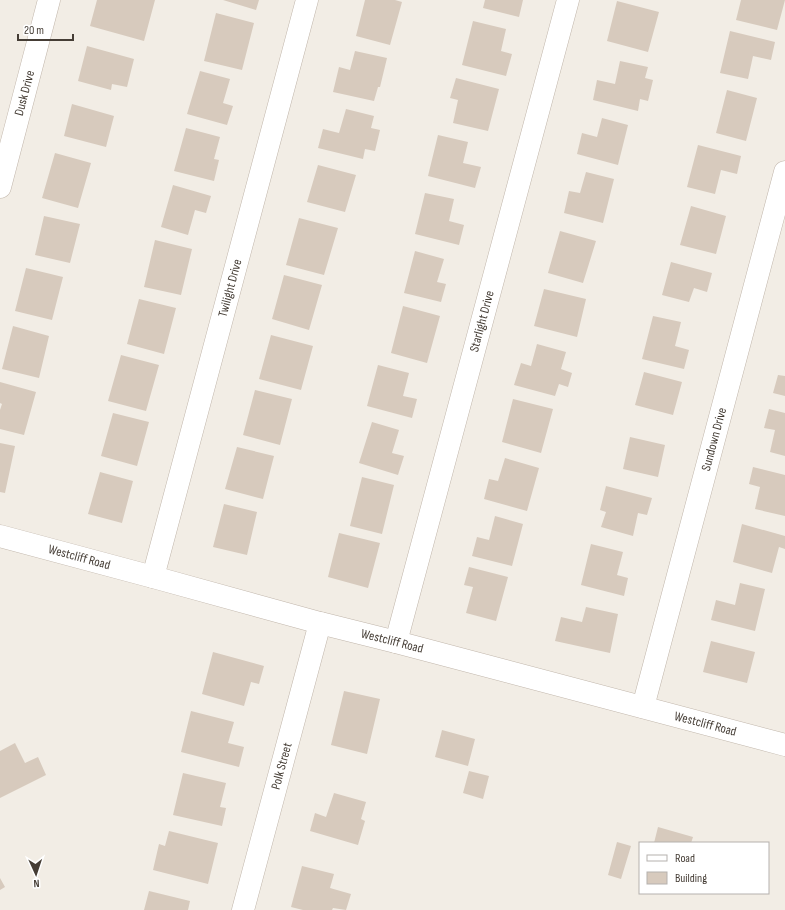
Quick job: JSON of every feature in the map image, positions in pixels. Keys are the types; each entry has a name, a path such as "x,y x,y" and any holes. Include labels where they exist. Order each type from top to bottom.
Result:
{"street":[{"name":"Dusk Drive","path":"0,187 49,0"},
{"name":"Twilight Drive","path":"153,577 307,0"},
{"name":"Starlight Drive","path":"396,642 568,0"},
{"name":"Sundown Drive","path":"642,707 785,172"},
{"name":"Westcliff Road","path":"0,536 320,623 785,745"},
{"name":"Polk Street","path":"243,910 320,623"}],"building":[{"path":"97,0 155,0 144,41 90,26"},
{"path":"223,0 259,0 256,10"},
{"path":"365,0 395,0 402,2 390,45 356,36"},
{"path":"485,0 523,0 519,17 483,8"},
{"path":"741,0 785,0 777,30 736,20"},
{"path":"617,1 659,12 648,52 607,41"},
{"path":"216,13 254,23 242,70 204,61"},
{"path":"473,21 506,29 501,51 512,54 506,76 462,65"},
{"path":"730,31 775,42 771,60 753,56 748,79 720,73"},
{"path":"87,46 134,59 127,87 112,84 111,90 78,81"},
{"path":"355,51 387,58 380,87 378,87 374,101 333,92 339,67 350,70"},
{"path":"620,61 648,67 645,78 653,80 648,101 640,99 638,111 593,100 597,80 615,84"},
{"path":"200,71 230,79 223,103 233,106 227,125 187,114"},
{"path":"456,78 499,89 488,131 453,123 458,100 450,98"},
{"path":"727,90 757,98 746,141 716,133"},
{"path":"72,104 114,116 106,147 64,136"},
{"path":"346,109 374,116 371,128 380,130 375,151 365,149 363,159 318,148 323,129 339,133"},
{"path":"602,118 628,125 618,165 577,154 582,133 597,137"},
{"path":"186,128 220,137 214,159 219,160 214,181 174,171"},
{"path":"438,135 468,142 463,163 481,167 475,188 428,176"},
{"path":"698,145 741,156 737,174 721,170 715,194 687,187"},
{"path":"55,153 91,163 78,208 42,198"},
{"path":"318,165 356,175 345,212 307,202"},
{"path":"586,172 614,179 603,223 564,213 569,191 580,193"},
{"path":"173,185 211,196 206,213 195,210 188,235 161,227"},
{"path":"425,193 454,199 449,221 464,225 459,245 415,234"},
{"path":"691,206 726,216 716,254 680,245"},
{"path":"44,216 80,224 70,263 35,255"},
{"path":"299,218 338,228 324,275 286,265"},
{"path":"560,231 596,241 583,283 548,273"},
{"path":"155,240 192,249 181,295 144,287"},
{"path":"415,251 444,259 437,282 446,284 441,302 404,293"},
{"path":"671,262 712,273 707,292 694,288 689,302 662,295"},
{"path":"26,268 63,277 52,320 15,311"},
{"path":"284,275 322,285 309,330 272,319"},
{"path":"544,289 586,299 577,337 534,326"},
{"path":"139,299 176,308 164,354 127,344"},
{"path":"403,306 440,316 427,363 391,353"},
{"path":"653,316 681,322 675,346 689,350 684,369 642,359"},
{"path":"13,326 49,336 39,378 2,369"},
{"path":"271,335 313,346 301,390 259,379"},
{"path":"537,344 566,352 561,369 572,373 568,387 559,384 555,396 514,385 521,363 531,366"},
{"path":"121,355 159,365 146,411 108,401"},
{"path":"378,365 409,373 403,396 417,399 412,418 367,406"},
{"path":"644,372 682,382 673,415 635,405"},
{"path":"778,375 785,376 785,396 773,393"},
{"path":"0,382 36,392 24,435 0,429 0,410 2,404 0,403"},
{"path":"255,390 292,399 280,445 243,435"},
{"path":"513,399 553,409 541,453 502,442"},
{"path":"769,409 785,413 785,456 770,452 775,430 764,428"},
{"path":"113,413 149,422 137,466 101,456"},
{"path":"372,422 399,430 392,453 404,456 398,475 359,463"},
{"path":"630,437 665,445 658,477 623,469"},
{"path":"0,443 15,446 5,493 0,492"},
{"path":"237,447 274,456 263,499 225,489"},
{"path":"505,458 539,468 527,511 484,499 489,479 498,481"},
{"path":"753,467 785,475 785,516 755,509 760,487 749,484"},
{"path":"100,472 133,481 122,523 88,514"},
{"path":"362,477 394,485 382,534 350,526"},
{"path":"606,486 652,498 647,515 638,513 633,536 601,527 606,512 600,510"},
{"path":"224,504 257,512 247,555 213,547"},
{"path":"495,516 523,524 512,566 472,556 477,537 489,540"},
{"path":"742,524 785,536 785,549 779,547 772,573 733,562"},
{"path":"339,533 380,543 368,588 328,577"},
{"path":"591,544 623,552 617,575 628,578 624,596 581,585"},
{"path":"469,567 508,577 496,621 466,613 473,587 464,585"},
{"path":"740,583 765,589 755,631 711,620 716,600 735,605"},
{"path":"586,607 618,614 610,653 555,641 561,617 582,622"},
{"path":"711,641 755,652 747,683 703,672"},
{"path":"213,652 264,666 259,684 251,682 244,706 202,694"},
{"path":"344,691 380,699 367,754 331,745"},
{"path":"191,711 234,722 228,743 244,747 239,767 181,752"},
{"path":"442,730 475,739 468,766 435,757"},
{"path":"15,743 25,763 38,757 46,775 0,798 0,751"},
{"path":"469,771 489,776 483,799 463,793"},
{"path":"183,773 226,783 220,807 226,808 222,826 173,815"},
{"path":"334,793 366,802 361,819 365,821 358,845 310,831 315,813 326,817"},
{"path":"658,827 693,837 691,842 654,842"},
{"path":"169,831 218,843 208,884 153,870 159,844 165,846"},
{"path":"617,842 631,846 621,879 608,875"},
{"path":"302,866 334,874 330,888 351,894 346,910 333,908 332,910 303,910 291,907"},
{"path":"0,878 5,887 0,890"},
{"path":"149,891 190,901 188,910 144,910"}]}
